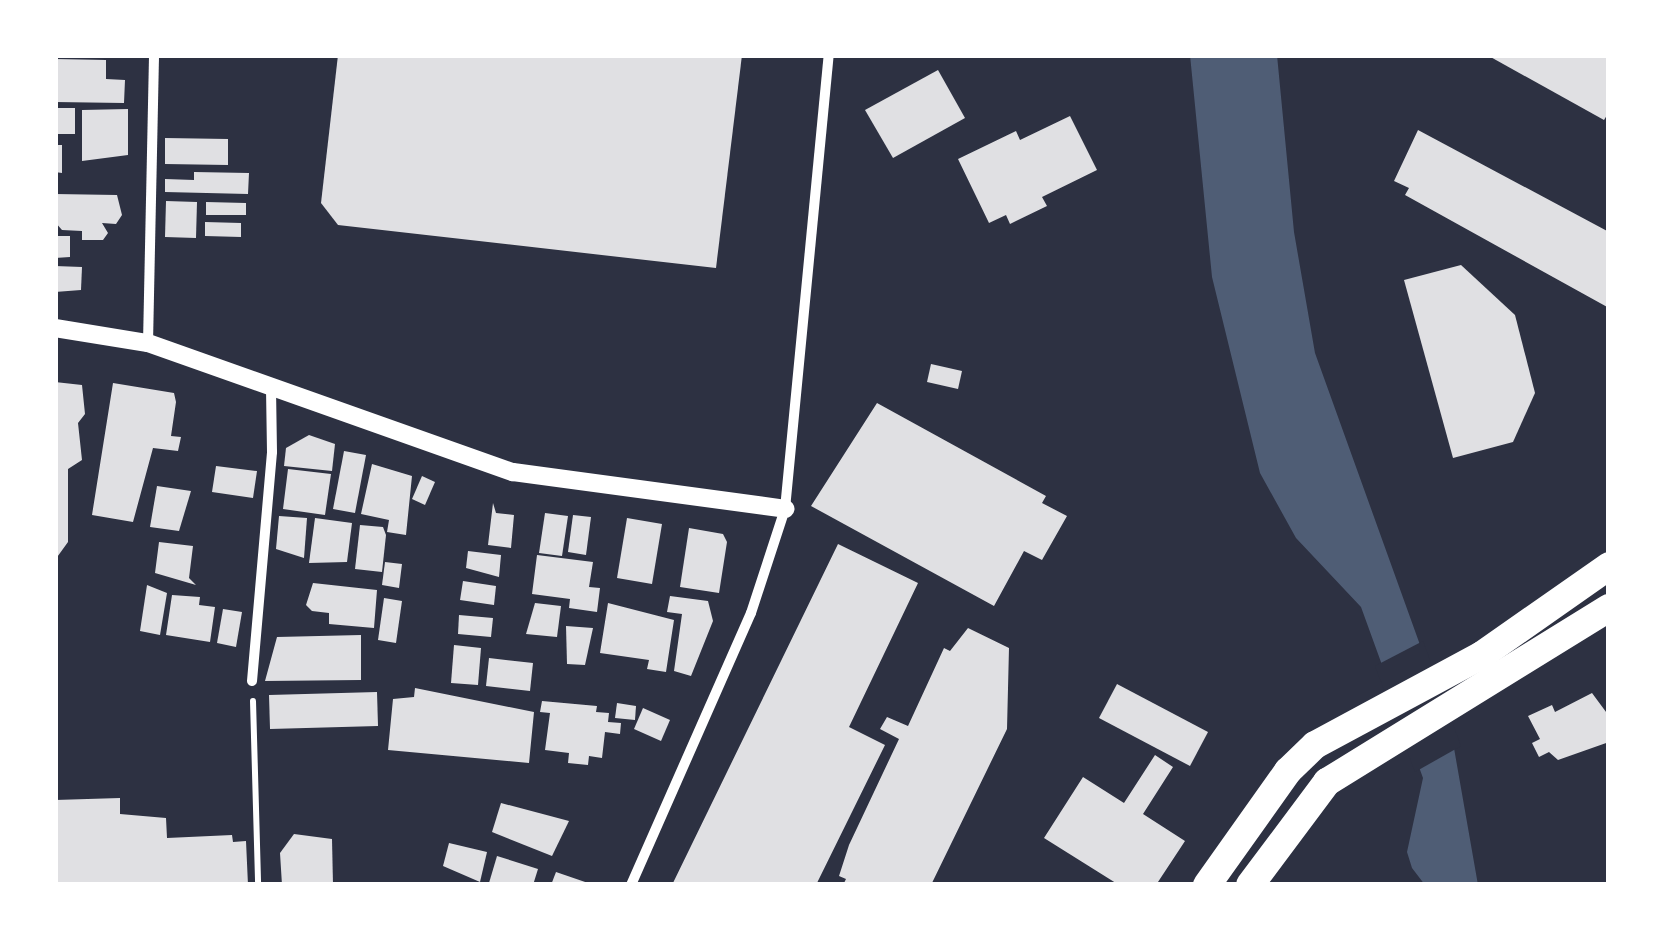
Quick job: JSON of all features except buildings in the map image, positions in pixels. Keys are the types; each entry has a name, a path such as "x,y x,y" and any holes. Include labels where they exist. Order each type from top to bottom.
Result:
{"highway":[{"path":"1208,885 1288,770 1315,745 1482,655 1609,566"},
{"path":"1250,885 1302,808 1367,754 1497,681 1609,608"}],"street":[{"path":"148,343 154,55"},
{"path":"631,885 751,613 785,510 829,55"},
{"path":"55,328 148,343 513,472 785,510"},
{"path":"252,681 272,386"}],"path":[{"path":"252,681 258,885"}],"water":[{"path":"1190,55 1277,55 1294,232 1315,353 1451,731 1478,885 1425,885 1412,868 1407,852 1423,778 1361,607 1296,538 1260,473 1212,277"}],"pier":[{"path":"1423,641 1461,746 1415,772 1375,666"}]}
